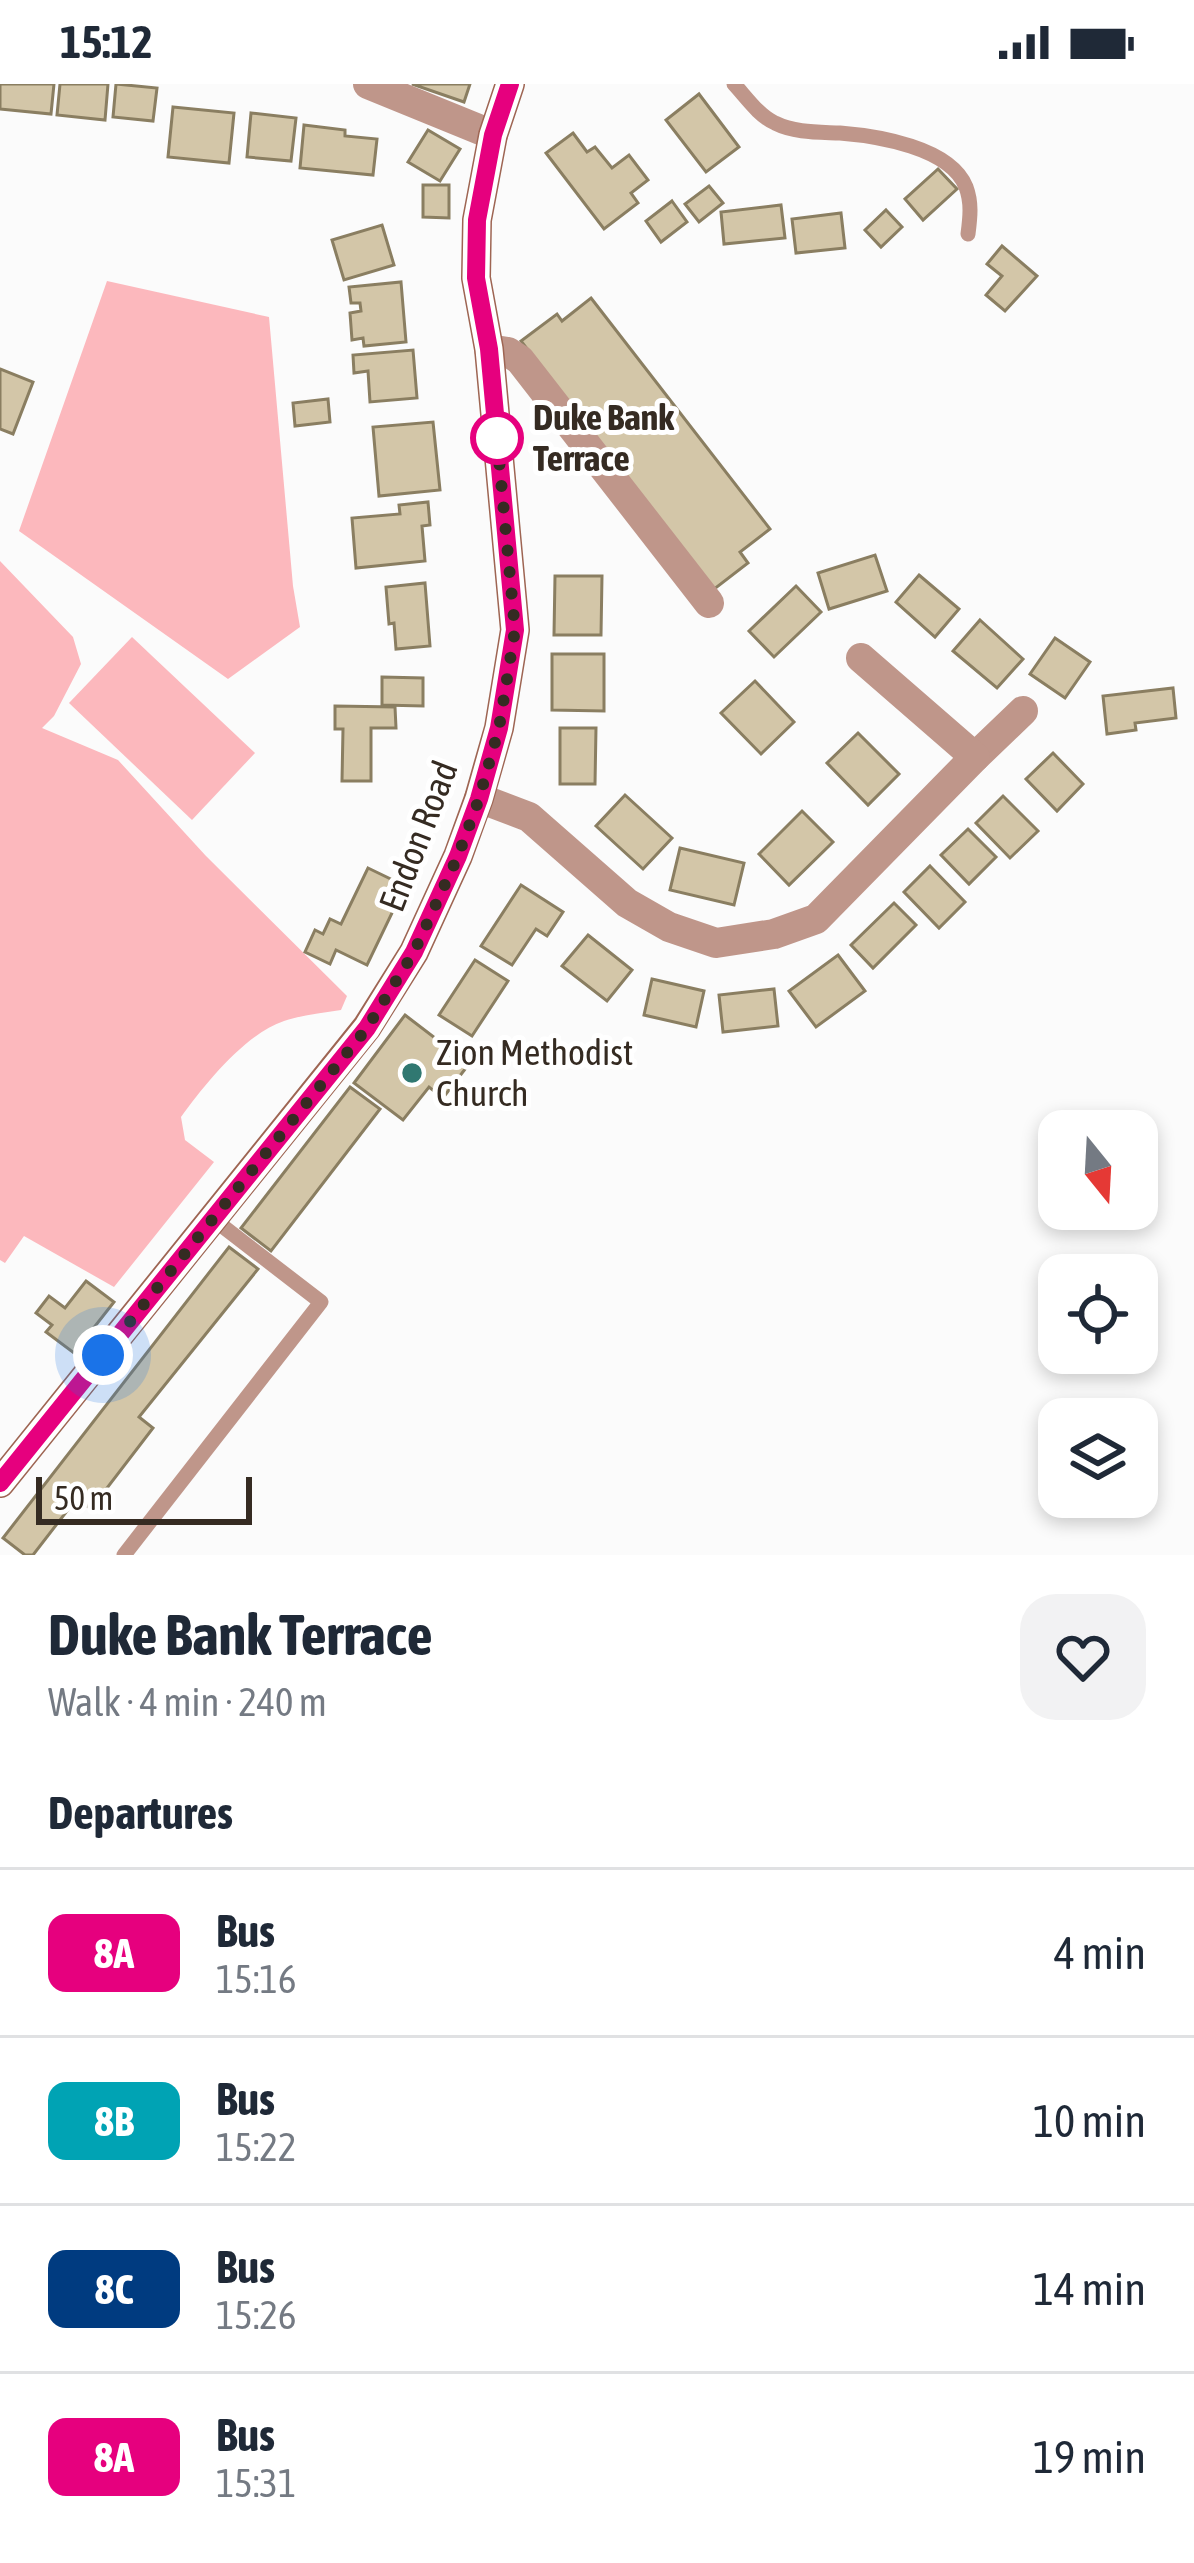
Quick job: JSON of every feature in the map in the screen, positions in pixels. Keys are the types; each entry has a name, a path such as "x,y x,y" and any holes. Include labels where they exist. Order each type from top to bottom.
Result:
{"main road":[{"name":"Endon Road","path":"0,1483 367,1028 414,952 479,799 499,728 515,630 489,349 476,278 477,220 493,135 510,84"}],"street":[{"path":"368,84 493,135"},
{"path":"489,349 520,360 709,603"},
{"path":"861,658 975,757"},
{"path":"479,799 529,817 627,903 669,927 716,943 774,934 816,919 1024,712"}],"lane":[{"path":"734,84 769,121 782,126 886,138 938,158 966,188 968,234"},
{"path":"124,1555 321,1302 212,1218"}],"shaded area":[{"path":"107,281 269,317 300,627 228,679 19,531"},
{"path":"0,561 73,637 81,664 54,716 42,728 118,760 206,856 347,996 341,1010 284,1021 255,1037 202,1090 181,1117 185,1140 214,1162 114,1287 24,1236 5,1263 0,1260"},
{"path":"132,637 255,753 192,820 69,703"}],"building":[{"path":"0,84 54,84 51,114 0,109"},
{"path":"60,84 108,84 105,120 57,115"},
{"path":"116,84 157,88 153,121 113,117"},
{"path":"412,84 470,84 464,102"},
{"path":"699,94 739,147 706,172 666,120"},
{"path":"173,107 234,113 229,163 168,157"},
{"path":"251,113 296,118 291,161 247,157"},
{"path":"304,125 377,139 373,175 300,168"},
{"path":"428,130 460,149 440,181 408,162"},
{"path":"573,133 587,152 595,147 612,168 629,155 648,180 631,193 638,203 604,229 546,153"},
{"path":"938,169 957,189 923,220 905,199"},
{"path":"423,185 449,185 449,218 423,217"},
{"path":"709,186 723,203 699,222 685,204"},
{"path":"672,201 687,222 661,242 646,221"},
{"path":"781,205 785,238 724,244 721,212"},
{"path":"886,210 902,227 881,247 865,230"},
{"path":"841,213 845,248 796,253 792,219"},
{"path":"382,225 394,265 344,280 332,240"},
{"path":"1002,246 1037,276 1005,311 986,295 1002,276 987,264"},
{"path":"401,282 406,342 364,346 363,338 352,340 350,313 361,311 360,303 351,303 349,287"},
{"path":"591,298 770,529 740,552 748,563 713,590 521,341 557,314 562,321"},
{"path":"413,350 417,398 370,402 368,371 354,373 353,355"},
{"path":"0,369 33,382 13,434 0,429"},
{"path":"328,399 330,422 295,426 293,403"},
{"path":"433,422 440,490 379,496 373,427"},
{"path":"428,502 430,525 422,526 425,561 356,568 352,518 400,514 399,505"},
{"path":"875,555 887,591 829,609 818,573"},
{"path":"919,575 959,609 935,637 896,602"},
{"path":"555,576 602,576 601,635 554,635"},
{"path":"425,583 430,646 396,649 386,587"},
{"path":"796,586 821,612 774,657 749,631"},
{"path":"980,620 1023,659 997,688 953,651"},
{"path":"1055,638 1090,662 1065,698 1030,674"},
{"path":"552,654 604,654 604,711 552,710"},
{"path":"382,677 423,678 423,706 382,705"},
{"path":"755,681 794,722 761,754 721,713"},
{"path":"1173,688 1176,718 1135,723 1136,730 1107,734 1103,696"},
{"path":"335,706 395,707 396,728 371,728 371,781 342,781 343,729 335,729"},
{"path":"560,728 596,728 595,784 560,784"},
{"path":"858,733 899,774 868,805 827,763"},
{"path":"1053,753 1083,784 1057,811 1026,779"},
{"path":"625,795 672,838 643,869 596,826"},
{"path":"1003,796 1038,831 1010,858 976,823"},
{"path":"802,811 833,842 789,885 759,854"},
{"path":"968,829 996,857 969,884 941,855"},
{"path":"680,848 744,863 734,905 670,890"},
{"path":"930,866 965,902 939,928 904,892"},
{"path":"368,868 405,886 367,965 336,950 330,964 305,952 315,930 323,934 330,919 341,924"},
{"path":"521,885 563,912 547,936 536,929 512,965 481,946"},
{"path":"894,903 916,925 873,968 851,945"},
{"path":"588,935 632,970 607,1001 562,966"},
{"path":"838,955 865,991 816,1027 789,991"},
{"path":"475,960 508,981 472,1036 439,1015"},
{"path":"652,979 704,991 696,1027 644,1015"},
{"path":"774,989 778,1026 723,1032 719,995"},
{"name":"Zion Methodist Church","path":"405,1015 469,1064 443,1098 429,1087 403,1120 354,1083"},
{"path":"350,1087 380,1109 271,1251 241,1228"},
{"path":"229,1247 258,1269 139,1417 153,1428 91,1509 77,1498 33,1555 25,1555 3,1538"},
{"path":"86,1281 114,1302 74,1353 46,1332 52,1325 36,1313 49,1296 65,1308"}],"bus line":[{"name":"8A","path":"0,1483 367,1028 414,952 479,799 499,728 515,630 489,349 476,278 477,220 493,135 510,84"}],"place":[{"name":"Duke Bank Terrace","path":"497,438"},
{"name":"Zion Methodist Church","path":"412,1073"}],"route":[{"path":"103,1355 367,1028 414,952 458,856 499,728 515,630 497,438"}]}
